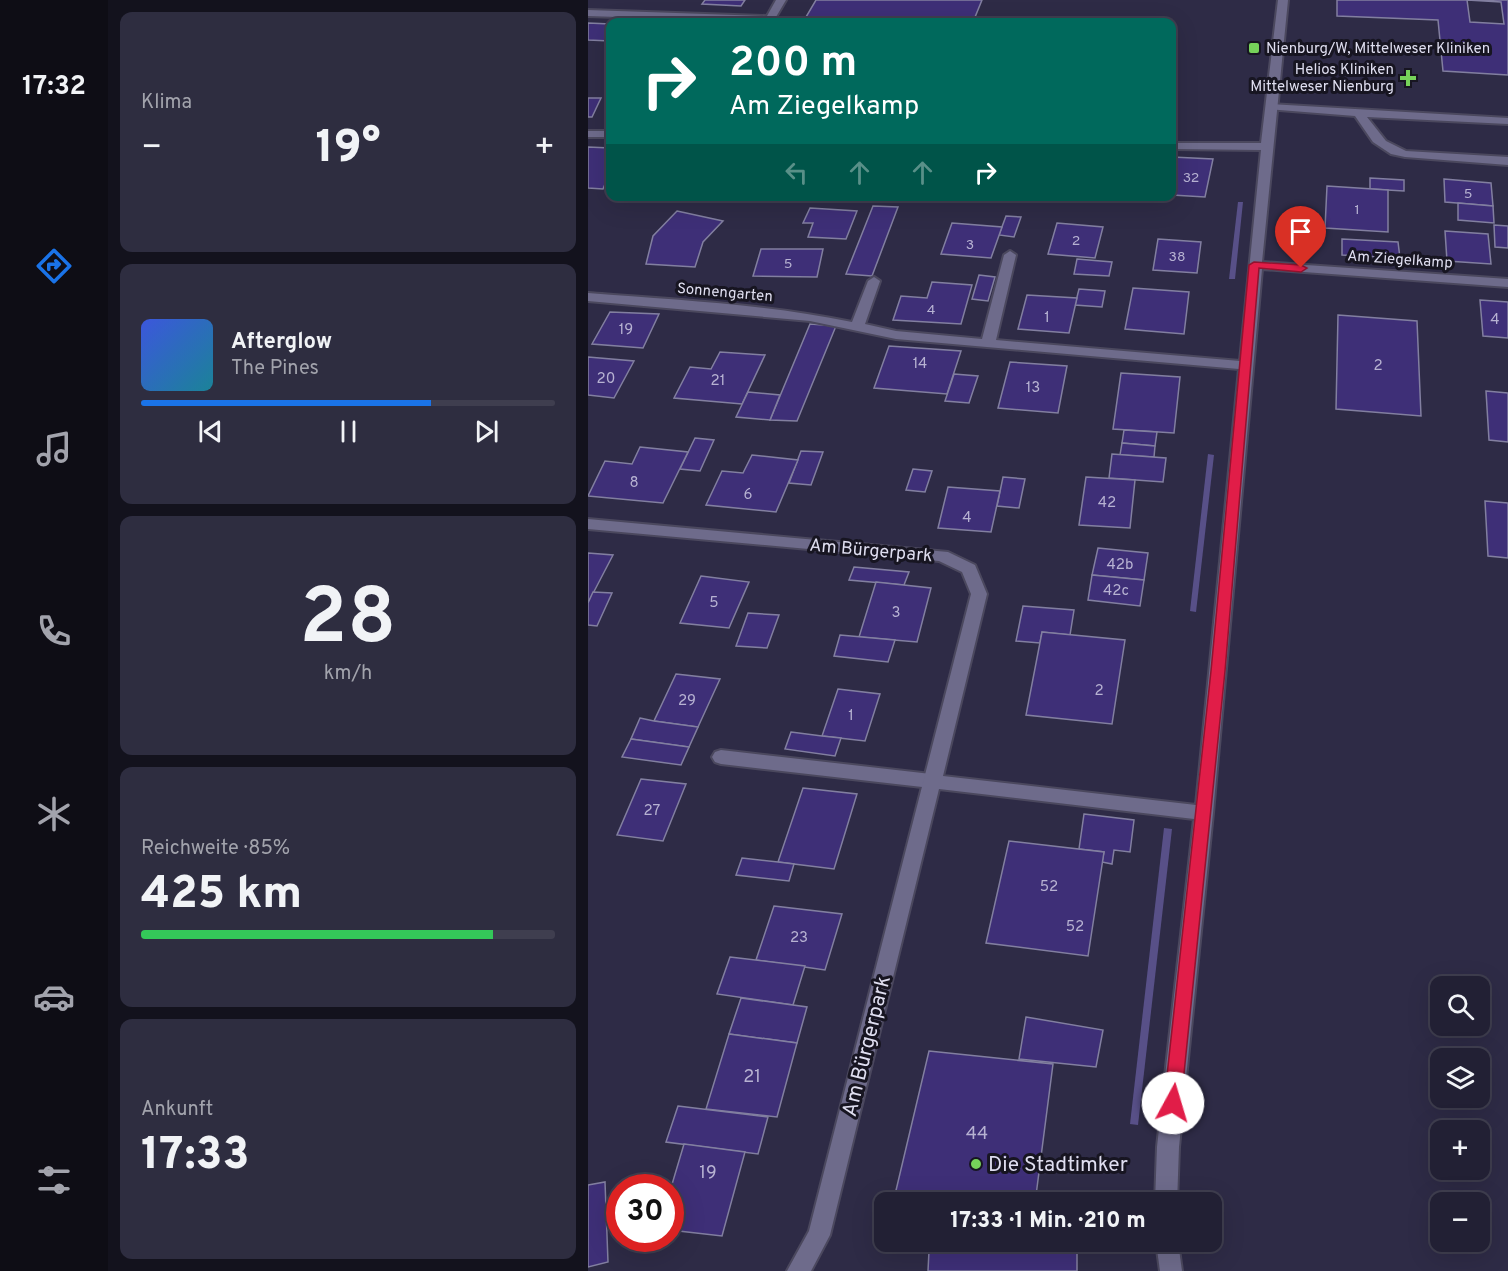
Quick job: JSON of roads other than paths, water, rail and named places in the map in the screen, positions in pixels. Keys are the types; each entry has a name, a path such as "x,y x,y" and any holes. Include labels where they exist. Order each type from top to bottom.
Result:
{"street":[{"path":"771,18 781,0"},
{"path":"1166,1192 1168,1147 1204,813 1254,265 1283,0"},
{"path":"588,13 701,18"},
{"path":"1270,107 1508,121"},
{"path":"1358,113 1378,143 1388,150 1405,154 1508,161"},
{"path":"588,134 606,134"},
{"path":"1176,146 1266,147"},
{"path":"988,343 1010,255"},
{"name":"Am Ziegelkamp","path":"1254,265 1508,283"},
{"path":"857,327 874,281"},
{"name":"Sonnengarten","path":"588,297 742,309 810,317 896,335 1246,366"},
{"name":"Am Bürgerpark","path":"588,524 942,556 969,569 979,594 819,1235 798,1271"},
{"path":"721,757 1204,813"},
{"path":"1168,1252 1171,1271"}],"place":[{"name":"Nienburg/W, Mittelweser Kliniken","path":"1254,48"},
{"name":"Helios Kliniken Mittelweser Nienburg","path":"1408,78"},
{"name":"Die Stadtimker","path":"976,1164"}]}
